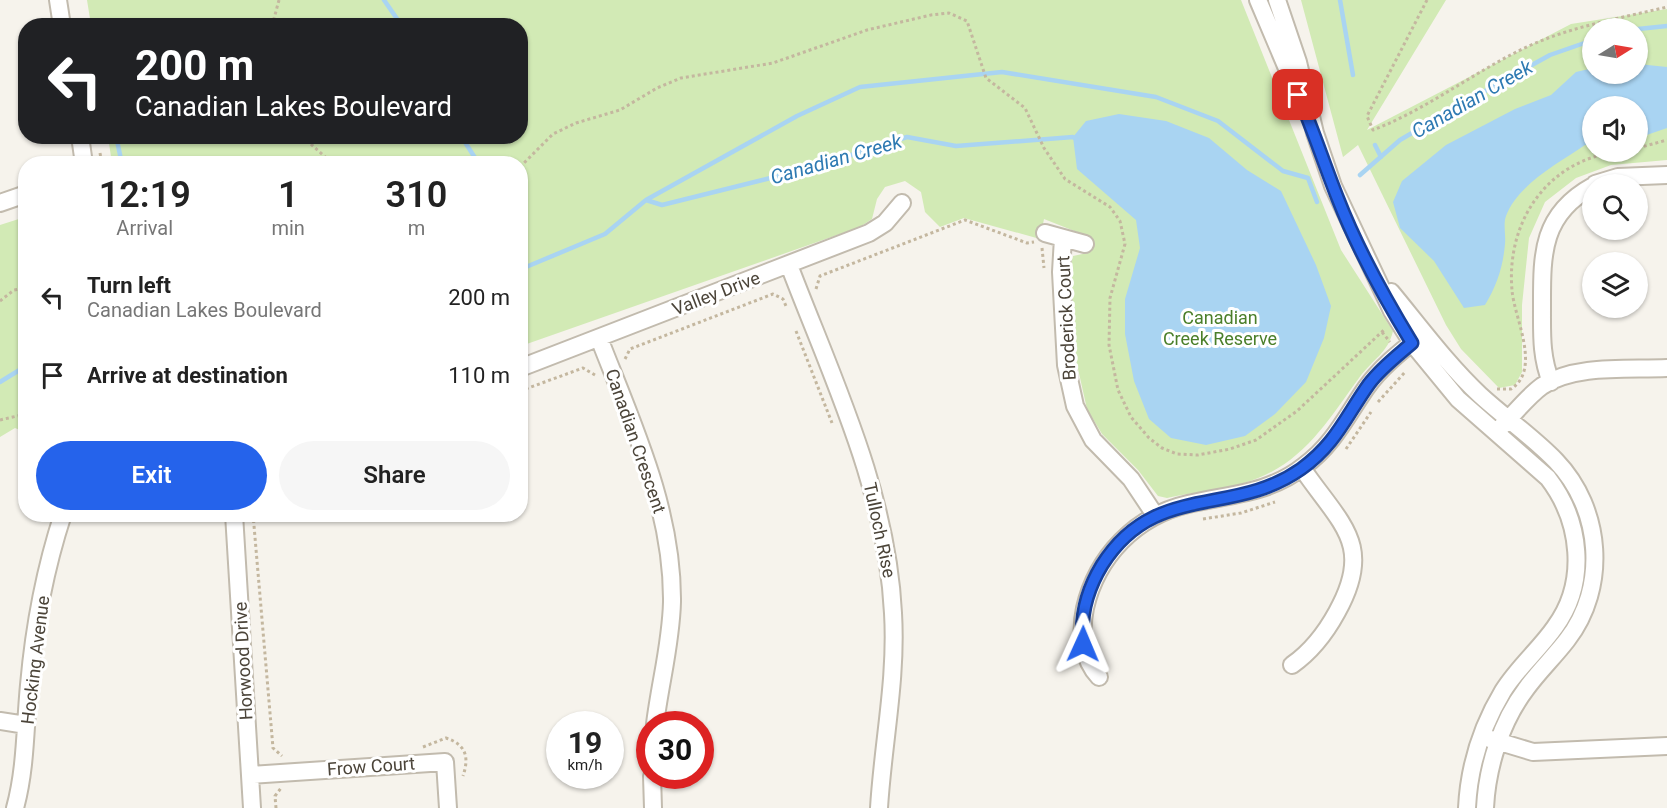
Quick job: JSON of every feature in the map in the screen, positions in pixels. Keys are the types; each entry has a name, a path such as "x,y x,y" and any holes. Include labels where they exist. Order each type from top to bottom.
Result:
{"street":[{"path":"58,0 61,18"},
{"path":"1258,0 1280,57 1315,133 1338,199 1398,321 1557,462 1574,484 1592,528 1594,562 1590,593 1579,622 1518,700 1498,743 1488,779 1485,808"},
{"path":"1277,0 1298,62 1315,133"},
{"path":"1648,176 1667,175"},
{"path":"1551,382 1542,353 1542,265 1545,245 1561,211 1582,193"},
{"path":"0,203 18,197"},
{"name":"Valley Drive","path":"528,365 874,231 902,203"},
{"path":"1044,237 1063,238 1085,244"},
{"name":"Broderick Court","path":"1063,238 1061,272 1066,365 1075,406 1093,440 1131,479 1155,515"},
{"name":"Tulloch Rise","path":"789,265 794,302 863,460 887,552 893,614 894,670 879,808"},
{"path":"1373,271 1458,399 1534,465 1559,493 1572,525 1577,563 1573,590 1561,619 1505,688 1482,735 1472,768 1467,808"},
{"name":"Canadian Crescent","path":"599,338 654,483 667,542 671,620 657,711"},
{"path":"1099,677 1089,664 1082,634 1083,617 1091,588 1115,547 1133,530 1155,515 1189,503 1252,492 1302,468 1339,433 1375,376 1418,338"},
{"path":"1496,433 1529,397 1551,382 1592,372 1667,368"},
{"path":"1292,665 1314,646 1329,627 1349,588 1355,566 1354,552 1348,537 1302,468"},
{"name":"Hocking Avenue","path":"15,808 23,766 39,615 61,522"},
{"name":"Horwood Drive","path":"234,522 252,808"},
{"path":"0,722 26,725"},
{"path":"1482,735 1521,750 1540,752 1667,746"},
{"name":"Frow Court","path":"250,774 445,762 448,808"},
{"path":"652,789 653,808"}],"path":[{"path":"274,18 279,0"},
{"path":"1427,0 1367,116 1373,130 1431,104 1488,67 1530,45 1578,27 1667,7"},
{"path":"528,159 553,134 576,123 620,110 657,88 681,78 773,63 867,30 949,13 967,21 981,69 995,87 1025,108 1052,161 1065,179 1110,207 1120,221 1125,244 1110,298 1109,345 1118,390 1131,417 1149,438 1162,448 1176,454 1198,454 1230,449 1256,440 1297,411 1360,351 1398,321"},
{"path":"1648,145 1667,140"},
{"path":"311,144 324,156"},
{"path":"1491,383 1499,390 1511,389 1519,383 1524,371 1524,340 1514,306 1511,275 1517,233 1528,207 1554,176 1582,162"},
{"path":"630,349 773,294 794,302 818,293 815,287 820,276 965,220 1027,243 1044,237"},
{"path":"0,301 18,289"},
{"path":"790,316 794,302"},
{"path":"794,327 834,428"},
{"path":"528,388 583,368 593,372 596,379 612,373"},
{"path":"0,420 18,416"},
{"path":"255,522 273,748 281,756 284,755"}],"green space":[{"name":"Canadian Creek Reserve","path":"87,0 1241,0 1341,250 1393,331 1384,351 1364,371 1323,427 1311,441 1282,466 1235,486 1167,498 1158,496 1138,470 1102,434 1087,409 1076,360 1070,266 1073,256 1087,253 1092,238 1044,219 1040,239 964,218 940,227 925,212 921,192 905,181 885,187 877,199 872,219 860,227 528,344 528,156 111,156 109,144 528,144 528,18 90,18"},
{"path":"1301,0 1446,0 1367,130 1571,24 1582,22 1582,84 1648,84 1648,18 1609,18 1667,9 1667,160 1648,162 1648,96 1582,96 1582,162 1645,162 1611,165 1582,174 1545,202 1529,238 1522,305 1522,372 1515,385 1499,388 1461,349 1446,325 1358,145 1343,157"},
{"path":"18,219 18,429 15,428 0,437 0,225"}],"water":[{"path":"1648,65 1667,67 1667,128 1648,135 1648,96 1582,96 1582,147 1540,175 1512,204 1505,222 1503,260 1493,290 1485,305 1464,308 1434,261 1400,228 1393,202 1402,181 1446,145 1515,109 1551,95 1576,72 1582,71 1582,84 1648,84"},
{"path":"1119,114 1166,121 1209,138 1247,170 1281,191 1316,265 1331,306 1324,338 1306,382 1275,414 1245,436 1206,445 1171,438 1149,419 1134,381 1125,334 1125,299 1140,248 1136,220 1077,169 1073,137 1086,121"}],"waterway":[{"path":"384,0 396,18"},
{"path":"1340,0 1353,75"},
{"name":"Canadian Creek","path":"1648,28 1667,26"},
{"name":"Canadian Creek","path":"1360,175 1400,140 1550,55 1582,44"},
{"path":"646,200 797,116 860,87 1002,72 1156,97 1218,121 1283,171 1308,178 1317,202"},
{"name":"Canadian Creek","path":"528,266 605,234 646,200 662,205 811,168 907,137 956,146 1073,137 1076,139"},
{"path":"118,144 120,156"},
{"path":"466,144 474,156"},
{"path":"1375,145 1381,157"},
{"name":"Canadian Creek","path":"0,382 18,371"}],"route":[{"path":"1083,644 1083,617 1091,588 1109,554 1127,535 1155,515 1189,503 1235,497 1252,492 1274,484 1306,465 1339,433 1375,376 1412,343 1392,311 1344,214 1315,133 1298,95"}]}
